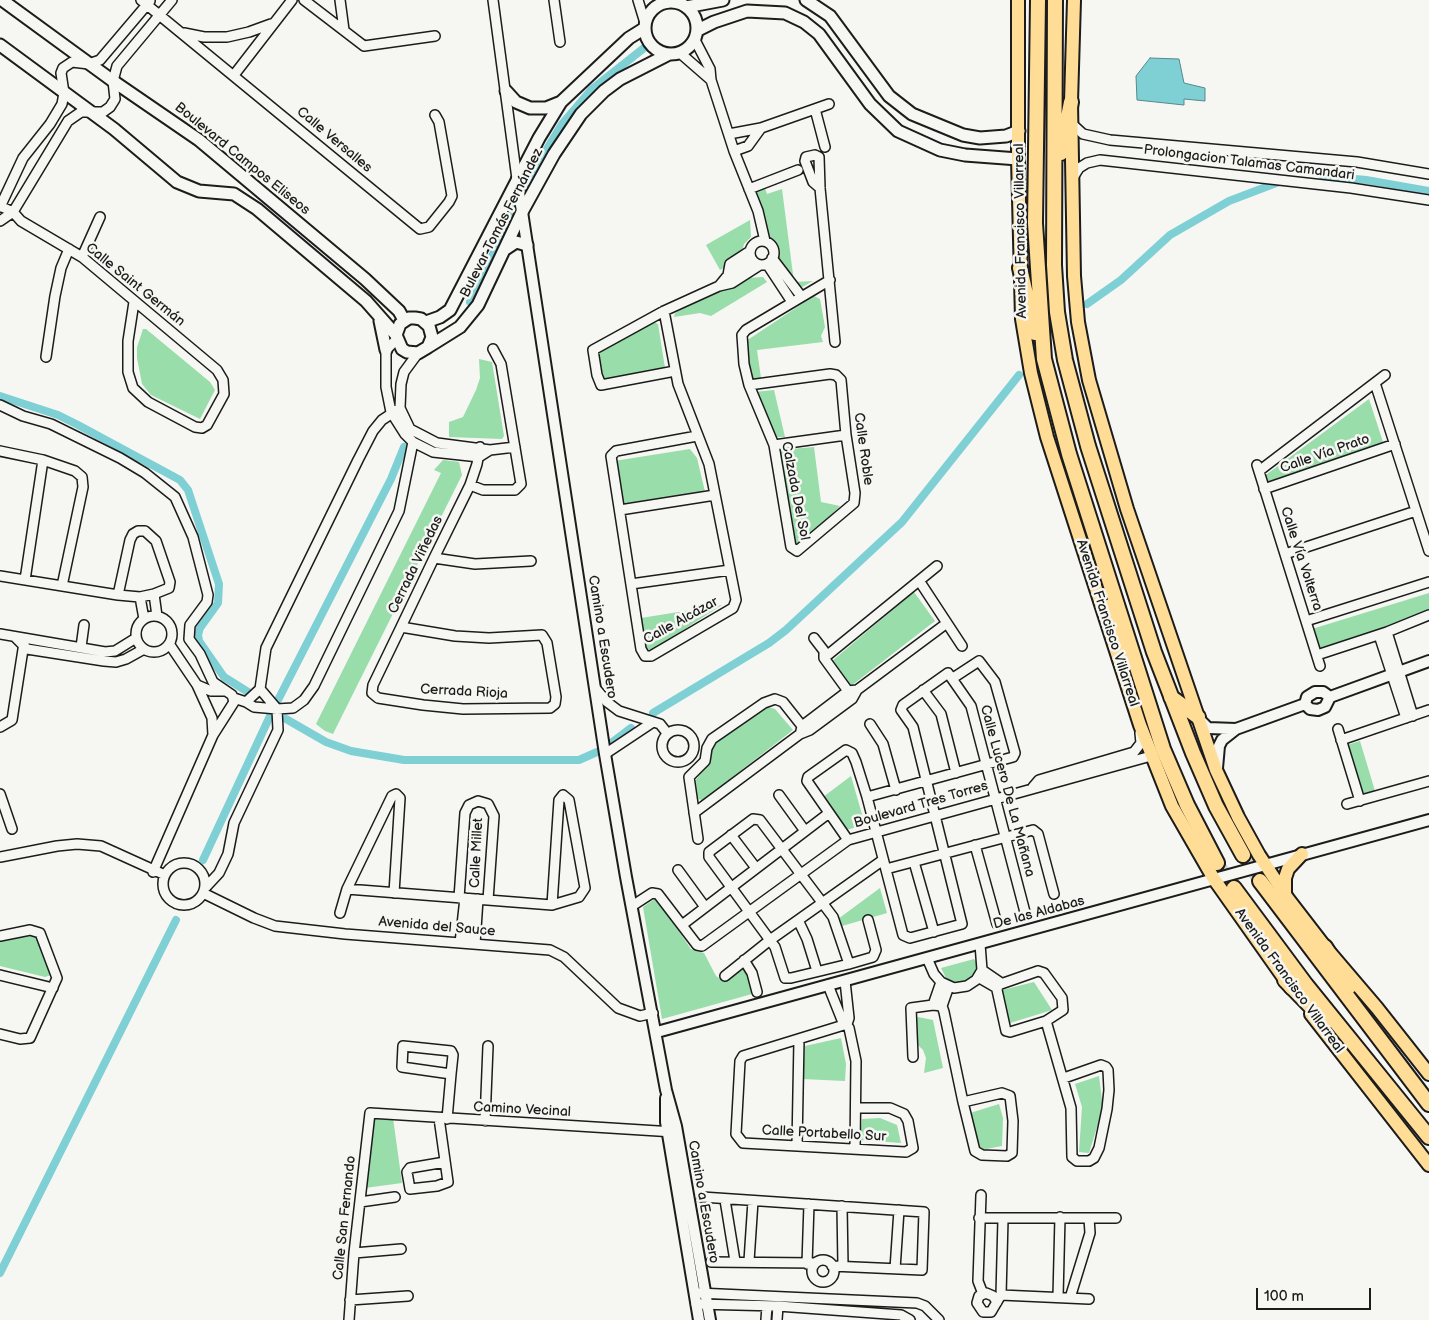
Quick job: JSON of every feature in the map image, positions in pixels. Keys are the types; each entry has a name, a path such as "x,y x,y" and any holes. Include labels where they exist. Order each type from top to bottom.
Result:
{"highway":[{"name":"Avenida Francisco Villarreal","path":"1038,0 1035,224 1044,359 1070,454 1163,749 1217,863"},
{"path":"1055,0 1055,288 1061,334 1073,395 1151,643 1170,697 1216,806 1243,856"},
{"path":"1055,190 1071,102"},
{"path":"1020,268 1027,302 1044,359"},
{"path":"1097,542 1120,658"},
{"path":"1170,697 1198,717"},
{"path":"1260,881 1429,1104"},
{"name":"Avenida Francisco Villarreal","path":"1234,888 1306,985 1429,1137"},
{"path":"1325,947 1391,1056"},
{"path":"1285,980 1374,1068"}],"main road":[{"name":"Boulevard Campos Eliseos","path":"2,0 89,64 199,140 365,279 399,311 404,320"},
{"path":"686,8 724,0"},
{"path":"806,0 830,16 888,96 912,114 962,135 980,138 1006,136 1019,131"},
{"name":"Avenida Francisco Villarreal","path":"1018,0 1020,268 1022,319 1031,373 1043,419 1109,633 1120,658 1140,725 1172,806 1214,879 1285,980 1429,1165"},
{"path":"1074,0 1071,102 1072,179 1074,276 1079,329 1089,380 1127,509 1216,770 1238,817 1265,864 1325,947 1429,1074"},
{"path":"696,35 693,13 675,3 665,2 654,10 645,25 653,46 674,54 688,48 696,35 714,22 747,11 784,13 804,22 819,34 870,104 898,131 940,150 965,155 1018,159"},
{"name":"Bulevar Tomás Fernández","path":"426,322 445,315 450,310 518,183 539,138 562,102 645,25"},
{"path":"0,45 89,111 178,182 192,189 224,192 241,197 355,291 378,314 396,337 402,349 413,353 423,350 432,337 426,322 415,318 404,320 400,324 396,337"},
{"name":"Bulevar Tomás Fernández","path":"423,350 468,320 478,305 522,207 554,154 590,104 620,79 674,54"},
{"path":"506,92 516,102 530,108 546,108 562,102"},
{"path":"503,251 516,242 526,245"},
{"path":"378,314 383,326 386,350"},
{"path":"1285,893 1285,878 1288,869 1302,854"}],"street":[{"path":"1,220 13,212 52,145 72,117 89,111 102,112 110,107 115,98 113,81 115,71 137,41 172,0"},
{"path":"234,75 292,0"},
{"path":"304,0 344,30 359,44 369,47 435,36"},
{"path":"340,0 344,30"},
{"name":"Camino a Escudero","path":"493,0 526,245 605,754 666,1090 699,1297 699,1320"},
{"path":"554,0 560,42"},
{"path":"638,0 645,25"},
{"path":"0,206 24,158 50,124 62,104 64,93 61,78 63,68 72,62 89,64 100,60 146,2"},
{"name":"Calle Versalles","path":"146,2 415,227 423,230 429,227 451,198 439,122 435,115"},
{"path":"182,33 204,37 227,37 249,32 273,23"},
{"path":"124,32 137,41"},
{"path":"675,371 604,385 599,384 593,350 664,311 719,286 732,283 773,250 765,241 760,216 734,151 711,80 706,56 696,35"},
{"path":"109,50 122,61"},
{"path":"674,54 711,80"},
{"path":"729,134 762,128 829,104"},
{"path":"815,109 825,147"},
{"path":"50,124 61,131"},
{"path":"1072,124 1083,134 1110,140 1357,162 1429,174"},
{"path":"734,151 748,146 762,128"},
{"path":"39,136 52,145"},
{"name":"Prolongacion Talamas Camandari","path":"1072,179 1079,168 1087,163 1100,160 1351,188 1429,200"},
{"path":"748,189 798,170"},
{"path":"820,188 835,342"},
{"name":"Calle Saint Germán","path":"0,206 13,212 21,221 82,257 217,370 223,380 225,389 222,401 210,423 202,428 195,427 140,396 133,388 128,372 128,341 134,302"},
{"path":"82,257 100,217"},
{"name":"Calle Saint Germán","path":"1,220 21,221"},
{"path":"765,241 757,242 760,259 792,302"},
{"path":"46,357 61,268 69,250"},
{"path":"719,286 728,274 730,264 760,259"},
{"path":"760,259 801,296"},
{"name":"Calzada Del Sol","path":"794,551 791,548 774,445 749,385 744,364 742,334 801,296 830,280"},
{"name":"Calle Alcázar","path":"664,311 675,371 697,436 709,464 736,597 733,608 651,656 645,656 641,649 611,459 613,453 697,436"},
{"path":"396,337 386,350 386,387 391,412 398,426 413,442 479,457 490,450"},
{"path":"470,485 483,490 515,490 520,488 522,482 501,364 493,348"},
{"path":"423,350 404,372 401,384 400,408 410,429 435,447 480,447 490,450 515,447"},
{"name":"Calle Roble","path":"749,385 830,374 836,375 841,380 846,435 855,493 854,503 794,551"},
{"name":"Calle Vía Volterra","path":"1320,666 1258,468 1385,375"},
{"path":"1375,383 1429,551"},
{"path":"0,405 24,416 51,424 120,458 145,473 175,497 193,537 208,595 207,602 190,625 189,639 200,654 213,682 234,698 254,707 293,708 304,700 314,686 399,511 413,442"},
{"path":"246,702 260,689 266,648 373,431 391,412 400,408"},
{"path":"774,445 846,435"},
{"name":"Calle Vía Prato","path":"1264,489 1395,444"},
{"name":"Cerrada Viñedas","path":"372,693 373,685 470,485 479,457 480,447"},
{"path":"0,452 42,460 79,473 84,482 62,586"},
{"path":"25,580 42,460"},
{"path":"620,510 715,495"},
{"path":"1285,554 1416,511"},
{"path":"0,576 118,596 140,597 154,594 169,588 170,582 156,541 151,535 138,531 133,534 130,540 118,596"},
{"path":"434,558 475,564 531,561"},
{"path":"824,658 920,582 937,566"},
{"path":"631,584 730,570"},
{"path":"920,582 962,646"},
{"path":"1306,621 1429,582"},
{"path":"154,594 158,616"},
{"path":"140,597 144,619"},
{"path":"1317,654 1383,634 1429,615"},
{"path":"0,634 21,640 115,651 136,638 139,624 144,619 158,616 164,619 172,630 170,645 197,686 212,718 213,735"},
{"path":"694,814 801,730 947,623"},
{"path":"81,647 84,625"},
{"name":"Cerrada Rioja","path":"372,693 378,698 464,709 550,708 555,704 556,697 547,643 542,635 489,638 455,636 401,627"},
{"path":"1383,634 1410,717"},
{"path":"136,638 144,649"},
{"path":"814,638 824,651 824,658 853,691"},
{"path":"21,640 27,649 116,662 144,649 158,652 170,645"},
{"path":"0,727 12,720 21,640"},
{"path":"848,840 809,786 808,779 844,751 852,753 867,797 903,936 910,938 960,926 962,922 946,853 926,781 913,727 900,710 945,674 948,673 953,678 979,661 995,682 1015,755 1010,759 926,781 896,790 867,797"},
{"path":"1305,704 1314,710 1321,709 1327,704 1330,697 1429,661"},
{"name":"Calle Lucero De La Mañana","path":"953,678 970,702 1026,916"},
{"path":"197,686 211,691 224,691"},
{"path":"204,890 203,874 199,868 187,863 174,866 165,875 164,889 172,901 179,904 193,903 219,873 228,854 234,823 278,730 277,709 260,689"},
{"path":"596,689 607,702 619,710 660,724 667,733"},
{"path":"923,690 941,714 956,774"},
{"path":"1305,704 1307,697 1315,692 1324,692 1330,697"},
{"path":"153,872 213,735 234,698"},
{"path":"698,839 689,780 696,769 705,761 706,750 716,736 769,700 775,699 783,702 801,730"},
{"path":"1216,770 1219,746 1222,740 1236,729 1305,704"},
{"path":"1341,740 1429,710"},
{"path":"1198,717 1208,728 1236,729"},
{"path":"605,754 653,722"},
{"path":"870,724 883,744 896,790"},
{"path":"1107,765 1138,749 1141,743 1140,725"},
{"path":"678,729 688,733 694,743 694,749 688,758 677,762 667,758 661,749 661,743 667,733 678,729"},
{"path":"1338,729 1360,801"},
{"path":"694,749 706,750"},
{"name":"Boulevard Tres Torres","path":"682,925 697,945 706,944 848,840 876,830 1033,787 1043,787 1107,765 1151,756"},
{"path":"688,758 696,769"},
{"path":"1348,804 1429,781"},
{"path":"0,794 3,812 12,829"},
{"path":"340,913 347,889 392,796 396,794 400,798 394,893"},
{"path":"347,889 552,905 579,897 585,888 569,800 563,795 559,800 552,905"},
{"path":"779,795 805,831"},
{"name":"Calle Millet","path":"468,899 465,813 469,805 478,801 488,804 494,816 488,900"},
{"path":"632,906 655,893 682,925 829,814"},
{"path":"849,964 833,917 760,820 753,819 712,850 709,857 775,947 783,976 788,978 849,964 876,954 868,920"},
{"name":"De las Aldabas","path":"656,1032 1429,820"},
{"path":"725,976 822,902 884,865 914,862 1033,830 1036,831 1054,894"},
{"path":"731,835 756,868"},
{"path":"0,857 57,846 77,844 101,846 153,872 165,875"},
{"path":"975,845 997,924"},
{"path":"914,862 934,932"},
{"path":"678,870 705,907"},
{"name":"Avenida del Sauce","path":"204,890 254,918 276,926 542,949 557,953 618,1008 640,1016 653,1013"},
{"path":"468,899 468,943"},
{"path":"468,899 468,943"},
{"path":"798,920 807,939 817,971"},
{"path":"0,936 30,930 40,933 56,972 53,988 30,1038 20,1039 0,1034"},
{"path":"927,958 934,974 945,984 961,988 972,983 980,974 980,944"},
{"path":"744,960 752,973 756,992"},
{"path":"980,974 1001,985 1042,972 1063,1002 1061,1012 1046,1021 1010,1032 1006,1031 1001,985"},
{"path":"0,975 53,988"},
{"path":"845,981 849,1018 847,1024"},
{"path":"945,984 937,1005 975,1150 982,1155 1007,1156 1013,1152 1013,1121 1010,1096 1002,1093 963,1102"},
{"path":"828,985 839,1014 847,1024 856,1061 855,1149"},
{"path":"913,1058 910,1010 912,1007 937,1005"},
{"path":"1046,1021 1064,1078 1071,1108 1072,1157 1077,1161 1089,1161 1094,1158 1099,1148 1110,1090 1108,1070 1101,1065 1064,1078"},
{"path":"797,1145 799,1040 847,1024"},
{"name":"Calle Portabello Sur","path":"799,1040 749,1053 740,1058 736,1134 744,1143 906,1152 913,1148 908,1121 904,1114 890,1108 856,1108"},
{"path":"445,1162 410,1168 407,1172 410,1189 437,1186 448,1182 443,1118 451,1074 452,1055 447,1049 408,1045 401,1050 400,1063 406,1069 451,1074"},
{"path":"485,1121 488,1046"},
{"name":"Camino Vecinal","path":"368,1118 370,1113 375,1112 485,1121 672,1132"},
{"name":"Calle San Fernando","path":"349,1320 368,1118"},
{"path":"982,1194 979,1218 978,1281 983,1294"},
{"path":"360,1202 395,1197"},
{"path":"702,1197 725,1200 922,1210 926,1214 923,1267 920,1271 832,1266"},
{"path":"725,1200 735,1261"},
{"path":"749,1262 753,1201"},
{"path":"809,1204 811,1264 813,1276 822,1282"},
{"path":"842,1206 843,1266"},
{"path":"895,1269 899,1210"},
{"path":"1058,1298 1060,1217"},
{"path":"979,1218 1116,1218"},
{"path":"1070,1298 1090,1233 1090,1218"},
{"path":"980,1310 991,1316 999,1299 1004,1219"},
{"path":"354,1253 401,1249"},
{"path":"711,1262 811,1264 826,1260 832,1266 834,1274 822,1282"},
{"path":"821,1310 822,1282"},
{"path":"983,1294 999,1299 1089,1299"},
{"path":"980,1320 977,1300 983,1294"},
{"path":"350,1300 408,1296"},
{"path":"766,1320 772,1306 773,1296"},
{"path":"699,1297 773,1296 910,1303 925,1306 939,1320"},
{"name":"Camino a Escudero","path":"699,1297 708,1304 710,1320"},
{"path":"708,1304 902,1314 909,1318 910,1303"},
{"path":"772,1306 777,1320"}],"green space":[{"path":"765,188 767,194 782,189 794,282 813,281 797,290 775,258 773,247 768,241 763,214 755,195 757,191"},
{"path":"750,220 751,237 744,244 740,260 720,270 706,245"},
{"path":"742,276 748,278 763,277 767,282 711,316 700,313 674,317 675,313"},
{"path":"814,296 820,299 825,327 821,336 823,342 757,350 761,378 751,380 746,341"},
{"path":"653,322 658,324 665,368 602,381 598,354"},
{"path":"143,329 146,329 210,382 215,390 200,419 151,395 142,384 137,347"},
{"path":"479,359 492,362 504,436 502,439 449,437 449,422 463,417 476,390 480,378"},
{"path":"774,390 785,437 773,437 754,392"},
{"path":"1369,399 1384,445 1265,484 1263,477"},
{"path":"814,447 821,502 840,506 802,545 794,542 779,450"},
{"path":"690,449 697,458 706,496 622,508 614,461"},
{"path":"443,460 459,462 462,475 333,734 325,731 316,724 441,473 434,470"},
{"path":"914,592 935,621 851,686 832,661"},
{"path":"1429,593 1429,610 1377,632 1318,651 1312,629"},
{"path":"722,605 652,650 644,649 641,618"},
{"path":"768,707 775,709 793,730 703,800 696,799 694,782 710,762 712,745"},
{"path":"1360,741 1375,791 1360,794 1344,746"},
{"path":"851,776 865,825 846,830 823,797"},
{"path":"880,888 887,913 842,926 838,919"},
{"path":"656,898 691,949 704,953 716,976 722,980 744,969 748,975 752,994 662,1019 643,907"},
{"path":"36,932 51,975 45,977 0,966 0,939"},
{"path":"974,959 978,964 976,974 962,983 953,982 946,978 941,968"},
{"path":"1034,982 1052,1010 1010,1023 1002,990"},
{"path":"918,1017 933,1020 943,1068 924,1073 926,1058 923,1050 917,1044 915,1019"},
{"path":"841,1038 846,1064 845,1081 802,1079 805,1046"},
{"path":"1099,1076 1103,1108 1089,1153 1079,1152 1082,1107 1075,1084"},
{"path":"999,1104 1003,1118 1002,1146 981,1150 970,1113"},
{"path":"371,1116 393,1118 402,1183 365,1188"},
{"path":"880,1118 897,1125 901,1143 860,1140 862,1119"}],"water":[{"path":"1150,58 1179,59 1184,83 1205,88 1205,101 1184,99 1184,105 1137,100 1136,76"}],"waterway":[{"path":"470,302 529,179 562,124 591,90 644,48"},
{"path":"1323,176 1366,180 1429,191"},
{"path":"1087,304 1121,280 1170,235 1229,201 1279,182"},
{"path":"653,713 769,643 786,630 902,522 1019,375"},
{"path":"0,396 58,415 180,480 188,490 219,584 218,603 200,628 199,641 224,677 248,692"},
{"path":"278,700 391,479 404,447"},
{"path":"203,860 270,716"},
{"path":"286,719 326,742 351,751 404,760 579,760 597,752"},
{"path":"610,744 631,728"},
{"path":"0,1273 176,920"}],"tunnel":[{"path":"1243,855 1260,881"},
{"path":"1217,863 1234,888"}]}
